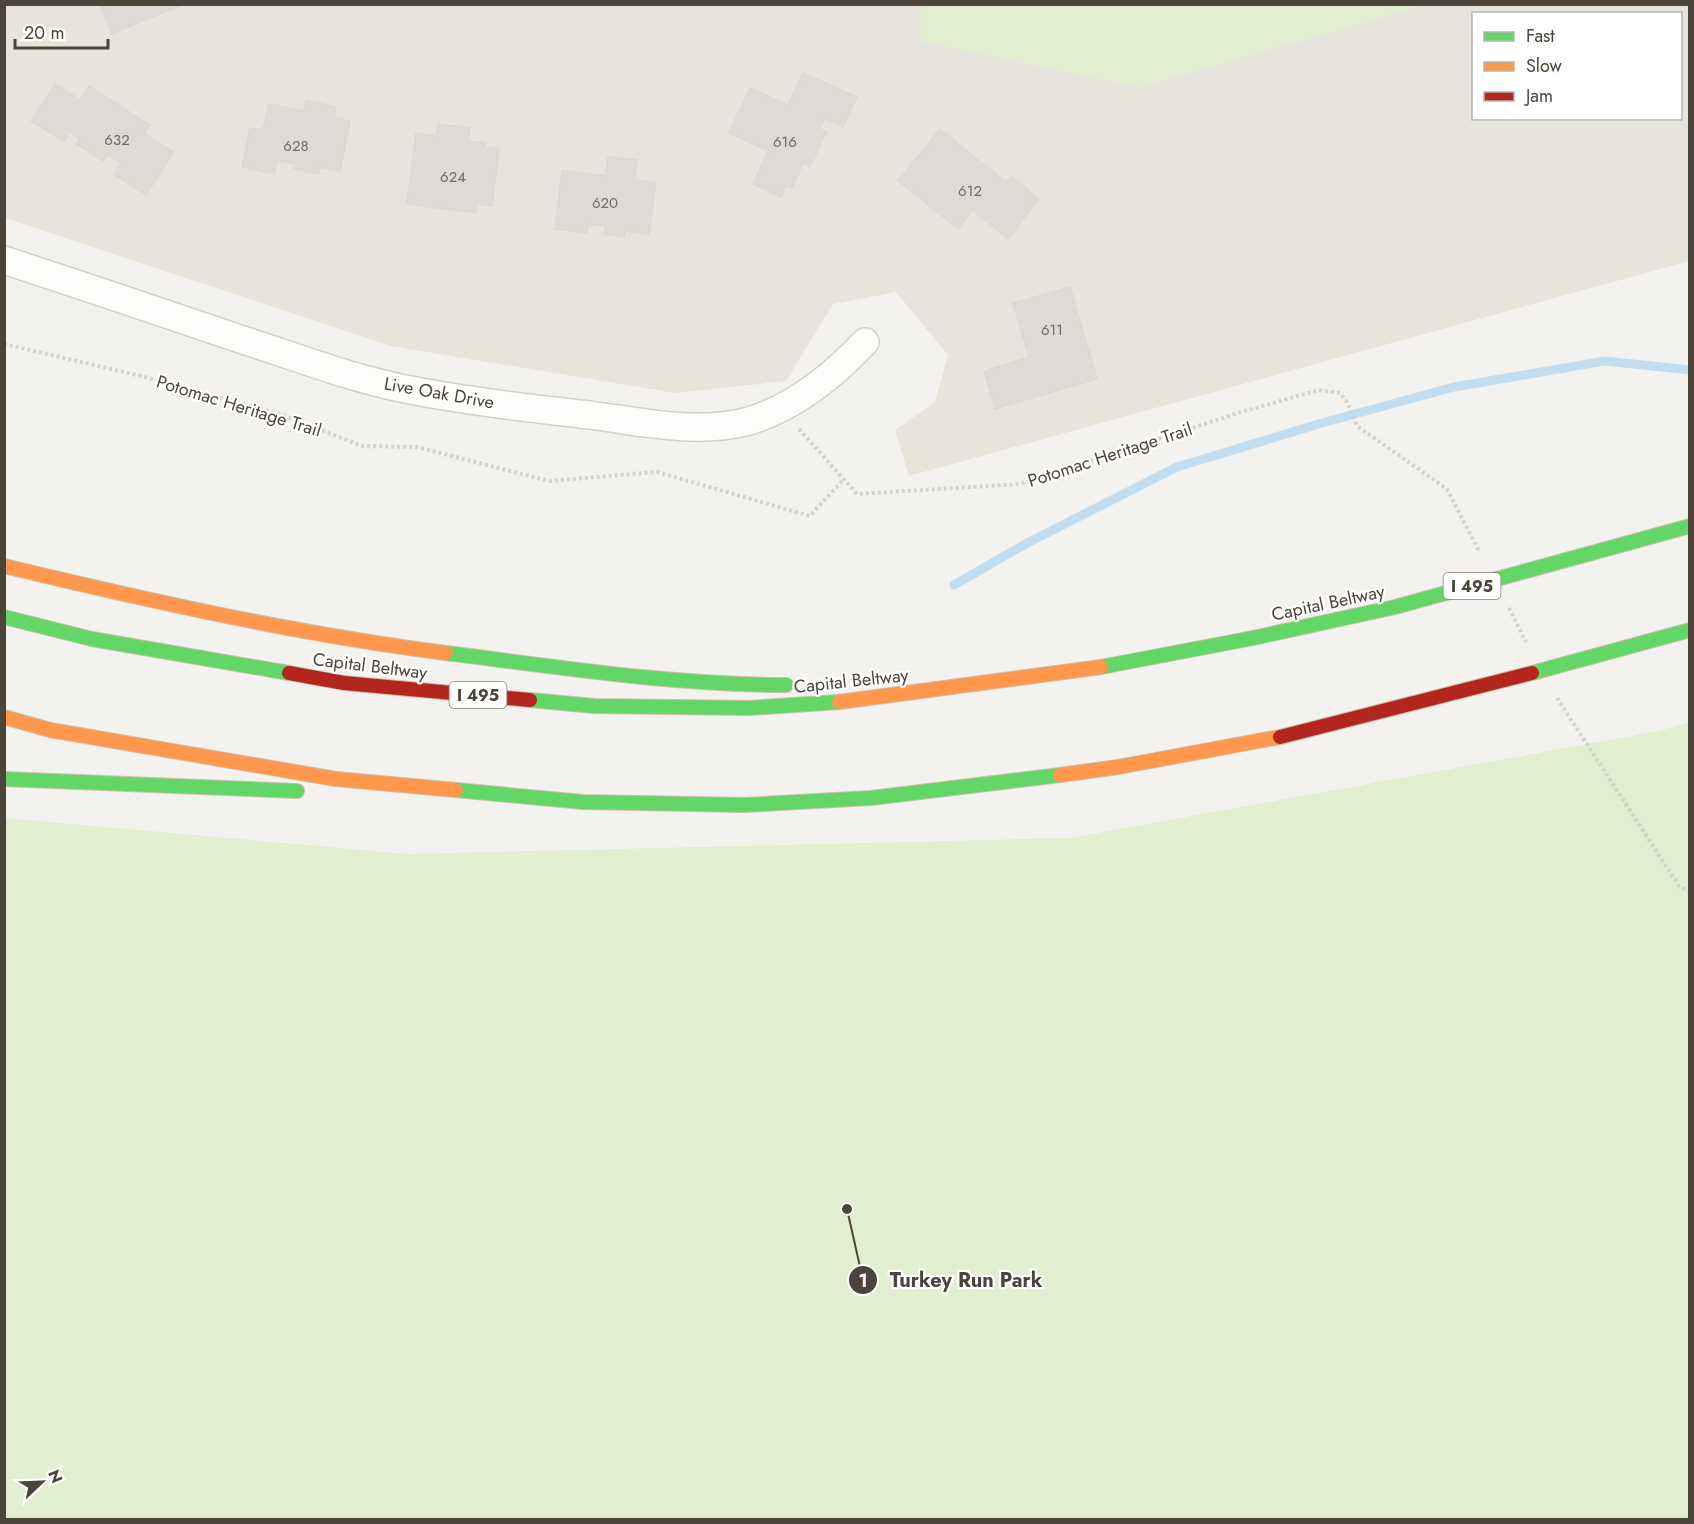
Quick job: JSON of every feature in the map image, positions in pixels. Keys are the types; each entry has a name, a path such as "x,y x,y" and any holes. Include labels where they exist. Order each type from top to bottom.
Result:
{"highway":[{"name":"Capital Beltway","path":"4,617 92,639 344,683 594,706 749,708 863,700 1097,668 1253,638 1395,607 1689,526"},
{"path":"4,566 104,590 360,642 594,672 750,685 796,685"},
{"path":"335,792 584,802 744,805 871,798 986,785 1118,767 1280,737 1424,702 1689,630"},
{"path":"853,686 956,686"},
{"path":"4,717 50,730 336,779 584,802"},
{"path":"4,779 312,791"}],"street":[{"name":"Live Oak Drive","path":"4,260 343,373 404,389 665,425 716,426 749,421 781,409 835,372 865,342"}],"path":[{"name":"Potomac Heritage Trail","path":"4,344 141,376 272,412 362,446 417,447 549,481 657,472 810,516 844,479"},
{"name":"Potomac Heritage Trail","path":"781,409 857,494 1020,484 1238,413 1319,390 1340,393 1347,402 1357,426"}],"shaded area":[{"path":"5,5 921,5 922,41 1139,87 1425,5 1689,5 1689,261 909,476 895,430 935,402 948,355 896,292 833,304 786,381 675,393 391,346 5,218"}],"green space":[{"path":"921,4 1425,5 1139,87 922,41"},
{"path":"1689,722 1689,1519 5,1519 5,818 407,854 1070,838 1659,731"}],"building":[{"path":"100,4 183,4 112,34"},
{"path":"803,73 857,97 843,127 825,118 820,129 826,132 810,167 803,163 792,188 786,186 781,197 753,184 768,151 729,133 750,88 788,105"},
{"path":"55,84 80,100 89,86 150,125 144,134 174,152 146,195 114,174 121,163 108,155 103,161 77,144 80,139 70,132 64,142 31,121"},
{"path":"306,100 336,107 334,117 350,121 340,171 320,167 318,174 294,169 294,164 277,161 274,174 242,167 250,128 263,130 269,104 304,111"},
{"path":"438,124 470,128 468,141 485,143 485,147 499,149 492,206 477,204 476,213 407,204 416,133 436,136"},
{"path":"940,129 1006,182 1011,176 1039,199 1008,239 973,210 958,229 898,181"},
{"path":"608,157 637,160 635,180 656,183 649,234 625,231 624,237 604,234 606,226 588,224 587,233 555,229 562,170 605,176"},
{"path":"1070,287 1097,379 995,409 984,371 1029,357 1013,303"}],"waterway":[{"path":"954,585 1029,542 1177,467 1322,423 1454,387 1605,361 1690,370"}],"traffic: fast":[{"path":"1253,638 1395,607 1690,526"},
{"path":"4,617 92,639 289,673"},
{"path":"1532,673 1690,630"},
{"path":"1101,667 1253,638"},
{"path":"446,653 658,679 786,685"},
{"path":"530,700 594,706 749,708 839,702"},
{"path":"456,790 583,802 744,805 871,798 1060,775"},
{"path":"4,779 297,791"}],"traffic: slow":[{"path":"4,566 224,616 446,653"},
{"path":"839,702 1101,667"},
{"path":"4,717 50,730 336,779 456,790"},
{"path":"1060,775 1118,767 1280,737"}],"traffic: jam":[{"path":"289,673 344,683 530,700"},
{"path":"1280,737 1532,673"}],"place":[{"name":"Turkey Run Park","path":"847,1209"}]}
